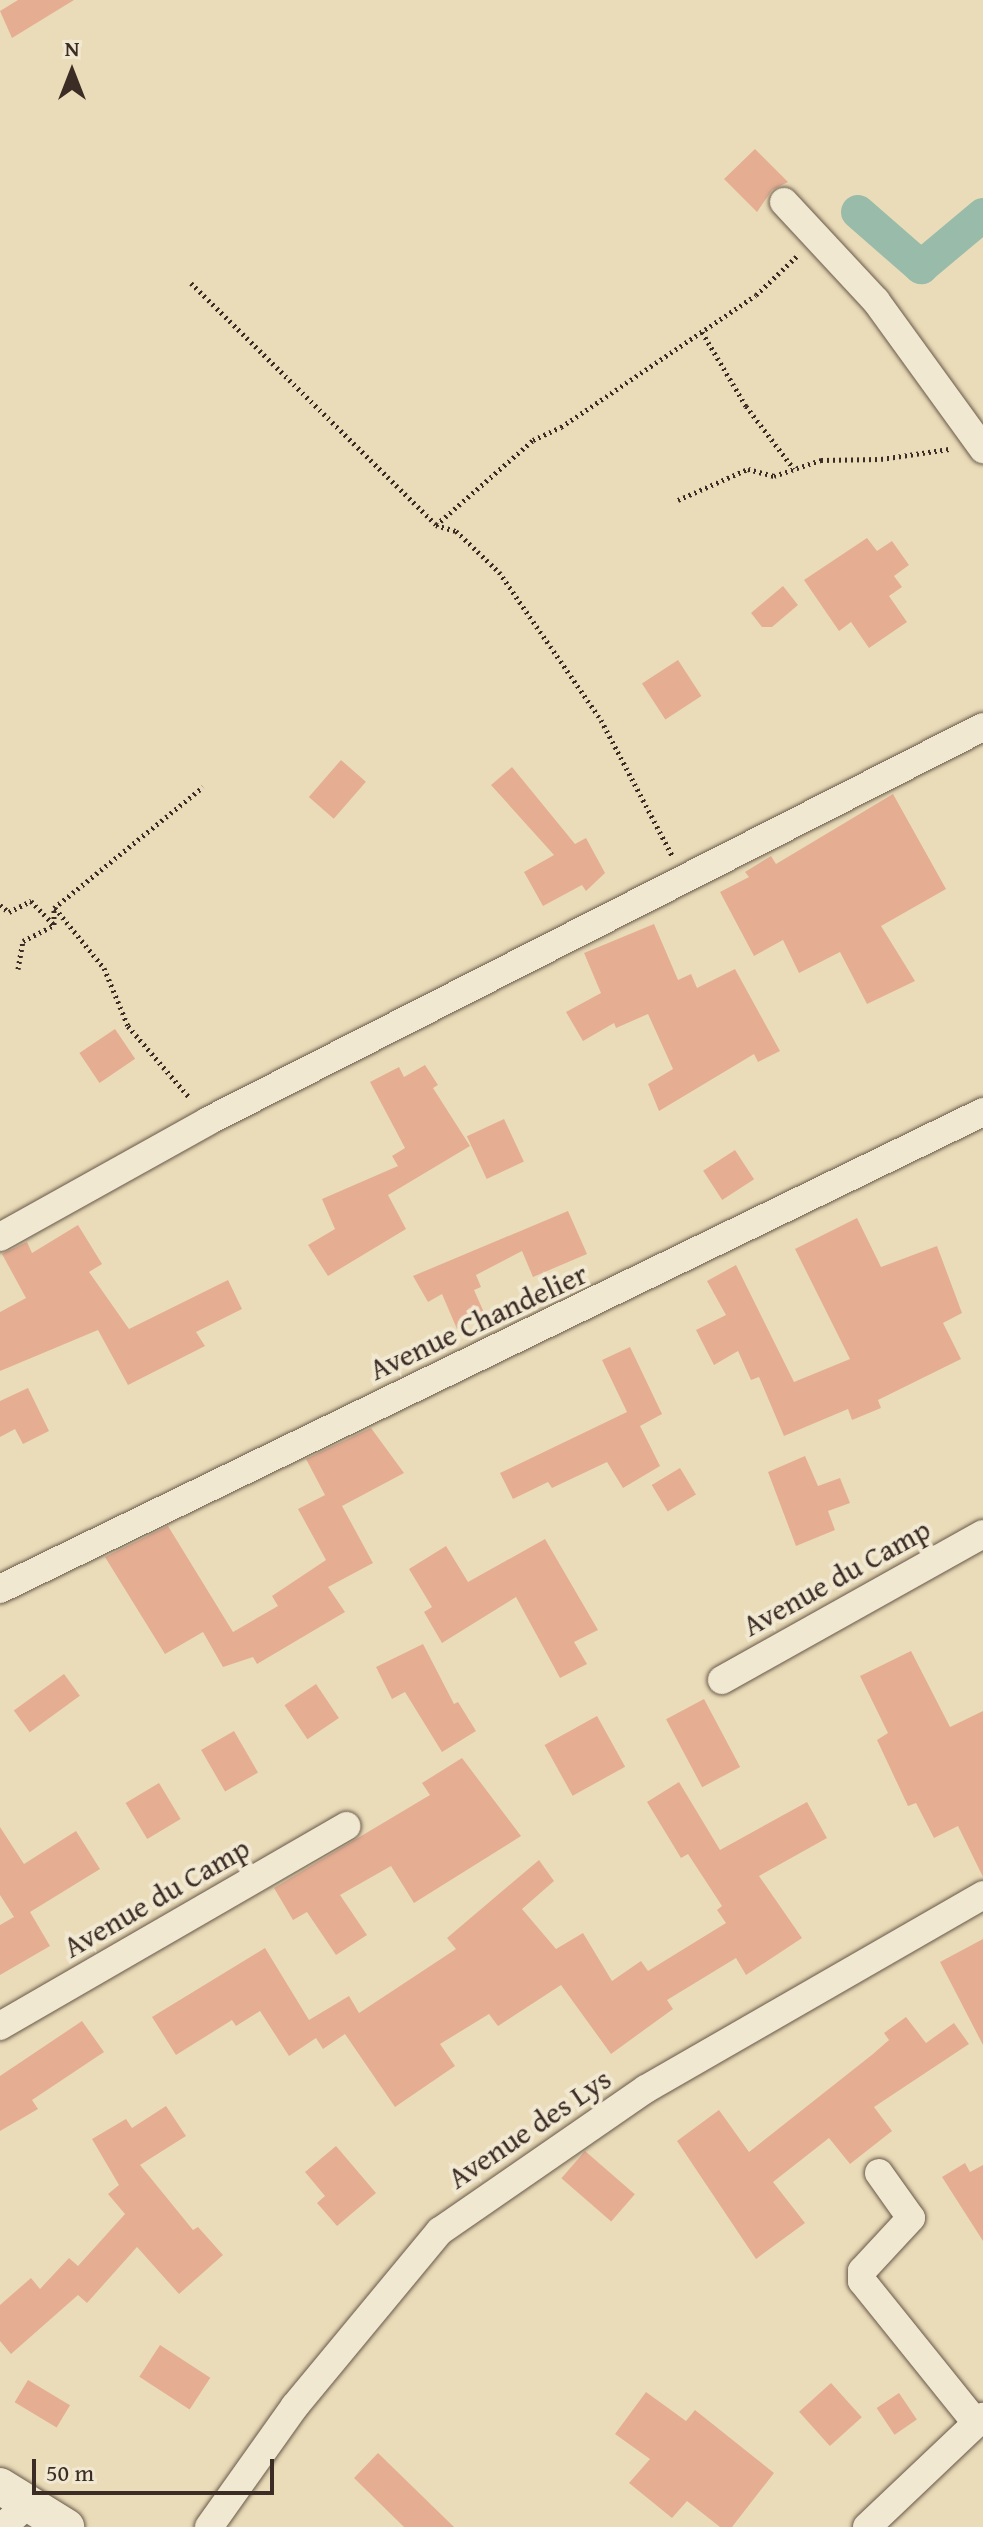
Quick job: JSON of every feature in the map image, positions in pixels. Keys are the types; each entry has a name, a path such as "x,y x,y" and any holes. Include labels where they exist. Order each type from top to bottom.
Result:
{"street":[{"path":"784,202 876,301 980,444"},
{"path":"0,1237 208,1121 983,727"},
{"name":"Avenue Chandelier","path":"0,1589 983,1112"},
{"name":"Avenue du Camp","path":"722,1680 983,1534"},
{"name":"Avenue du Camp","path":"0,2026 346,1826"},
{"name":"Avenue des Lys","path":"209,2527 295,2406 440,2231 646,2089 983,1895"},
{"path":"867,2527 979,2420 862,2281 862,2271 911,2218 879,2173"},
{"path":"10,2506 66,2527"}],"path":[{"path":"436,525 533,440 756,295 817,236"},
{"path":"191,283 436,525 456,531 499,572 601,720 683,877"},
{"path":"702,332 746,406 794,469"},
{"path":"678,500 748,469 774,476 821,460 936,453 980,444"},
{"path":"54,908 203,787"},
{"path":"0,905 9,912 31,901 54,925"},
{"path":"54,908 54,925"},
{"path":"54,908 104,968 128,1026 208,1121"},
{"path":"18,969 23,941 54,925"}],"building":[{"path":"18,0 74,0 12,38 0,11"},
{"path":"755,149 788,182 772,190 757,212 724,179"},
{"path":"867,538 877,551 892,541 909,565 894,576 902,587 889,596 907,622 869,648 851,622 839,631 804,580"},
{"path":"783,586 798,605 772,627 762,627 751,613"},
{"path":"678,660 701,696 665,719 642,683"},
{"path":"341,760 366,782 334,819 309,797"},
{"path":"512,767 575,844 586,838 605,873 586,891 582,885 543,906 524,872 554,855 491,785"},
{"path":"893,794 946,889 881,926 915,981 867,1004 840,952 799,973 783,940 754,956 720,892 749,877 745,872 771,856 776,864"},
{"path":"654,924 678,980 691,974 697,988 735,969 780,1051 758,1062 754,1054 659,1111 648,1084 673,1069 648,1014 616,1028 614,1023 583,1041 566,1012 601,993 584,953"},
{"path":"115,1029 135,1059 99,1083 79,1053"},
{"path":"425,1065 438,1085 433,1088 470,1146 388,1195 406,1229 328,1276 308,1245 335,1229 322,1199 398,1166 392,1156 405,1148 370,1082 399,1067 404,1077"},
{"path":"504,1119 524,1162 487,1179 467,1136"},
{"path":"735,1150 754,1179 722,1200 703,1171"},
{"path":"568,1211 587,1254 533,1277 522,1251 476,1275 481,1287 474,1290 486,1317 457,1329 442,1294 428,1302 413,1276"},
{"path":"857,1218 881,1267 937,1246 962,1313 943,1323 961,1359 878,1400 881,1408 852,1420 848,1409 784,1436 759,1377 751,1380 738,1351 714,1365 696,1330 726,1315 707,1281 736,1265 794,1382 850,1359 795,1249"},
{"path":"78,1225 102,1264 89,1272 129,1329 228,1280 242,1309 196,1332 205,1346 128,1385 98,1330 0,1371 0,1312 26,1298 2,1254 27,1242 32,1253"},
{"path":"630,1347 662,1414 640,1426 660,1466 623,1488 607,1462 552,1488 548,1482 513,1499 500,1473 627,1412 602,1360"},
{"path":"28,1388 49,1431 23,1444 15,1429 0,1437 0,1401"},
{"path":"371,1428 404,1473 342,1506 373,1563 328,1587 345,1612 257,1664 253,1657 223,1667 203,1632 165,1654 105,1557 168,1526 233,1632 278,1606 272,1596 326,1560 298,1509 325,1495 306,1459"},
{"path":"805,1456 818,1486 840,1478 850,1503 828,1511 835,1530 796,1546 768,1472"},
{"path":"680,1468 696,1495 668,1512 652,1485"},
{"path":"545,1539 598,1630 574,1642 587,1664 560,1678 516,1597 442,1643 424,1612 432,1607 409,1569 446,1546 468,1582"},
{"path":"423,1644 454,1704 458,1702 476,1731 442,1752 405,1692 392,1699 376,1667"},
{"path":"911,1651 950,1727 983,1711 983,1877 958,1826 934,1838 916,1803 908,1806 877,1740 888,1733 860,1676"},
{"path":"64,1674 80,1696 30,1732 14,1710"},
{"path":"316,1684 339,1718 307,1739 284,1705"},
{"path":"704,1699 740,1767 702,1787 666,1719"},
{"path":"597,1716 625,1767 573,1796 545,1745"},
{"path":"234,1731 258,1773 225,1792 201,1750"},
{"path":"462,1758 521,1836 414,1903 391,1866 340,1895 367,1935 336,1955 307,1912 293,1920 274,1888 430,1795 422,1783"},
{"path":"679,1782 720,1850 807,1802 827,1838 759,1876 802,1938 746,1975 736,1958 667,2000 673,2009 611,2054 561,1985 498,2026 489,2014 440,2044 455,2066 395,2107 345,2034 323,2049 316,2038 289,2056 260,2011 236,2026 232,2020 176,2055 152,2017 265,1948 309,2020 349,1996 359,2013 456,1949 447,1938 539,1860 554,1881 522,1909 556,1949 583,1933 612,1981 641,1961 648,1971 726,1923 717,1910 722,1906 688,1854 681,1858 647,1802"},
{"path":"159,1783 181,1819 147,1839 126,1803"},
{"path":"0,1827 24,1864 76,1831 100,1869 30,1912 50,1946 0,1975 0,1925 14,1917 0,1895"},
{"path":"983,1939 983,2045 940,1962"},
{"path":"906,2017 926,2043 954,2023 969,2044 874,2107 892,2131 850,2164 829,2138 773,2182 805,2223 756,2259 677,2141 719,2110 749,2152 873,2054 889,2040 884,2033"},
{"path":"82,2021 104,2052 32,2100 38,2109 0,2131 0,2076"},
{"path":"166,2106 186,2136 140,2165 193,2230 198,2227 223,2255 179,2294 137,2247 87,2303 78,2295 11,2354 0,2341 0,2305 31,2278 40,2289 69,2258 78,2266 125,2214 108,2194 119,2185 92,2139 126,2119 132,2128"},
{"path":"336,2146 376,2193 337,2226 317,2203 325,2196 305,2172"},
{"path":"585,2151 635,2194 611,2221 561,2178"},
{"path":"965,2163 970,2172 983,2165 983,2241 942,2177"},
{"path":"160,2345 210,2378 190,2410 139,2377"},
{"path":"28,2380 70,2405 57,2428 15,2402"},
{"path":"831,2383 862,2417 830,2446 799,2412"},
{"path":"646,2392 686,2421 695,2410 774,2473 732,2527 720,2527 687,2501 672,2518 629,2483 650,2459 615,2434"},
{"path":"899,2393 917,2420 895,2435 877,2408"},
{"path":"378,2453 454,2527 404,2527 354,2478"}],"waterway":[{"path":"858,212 921,267 983,215"}]}
